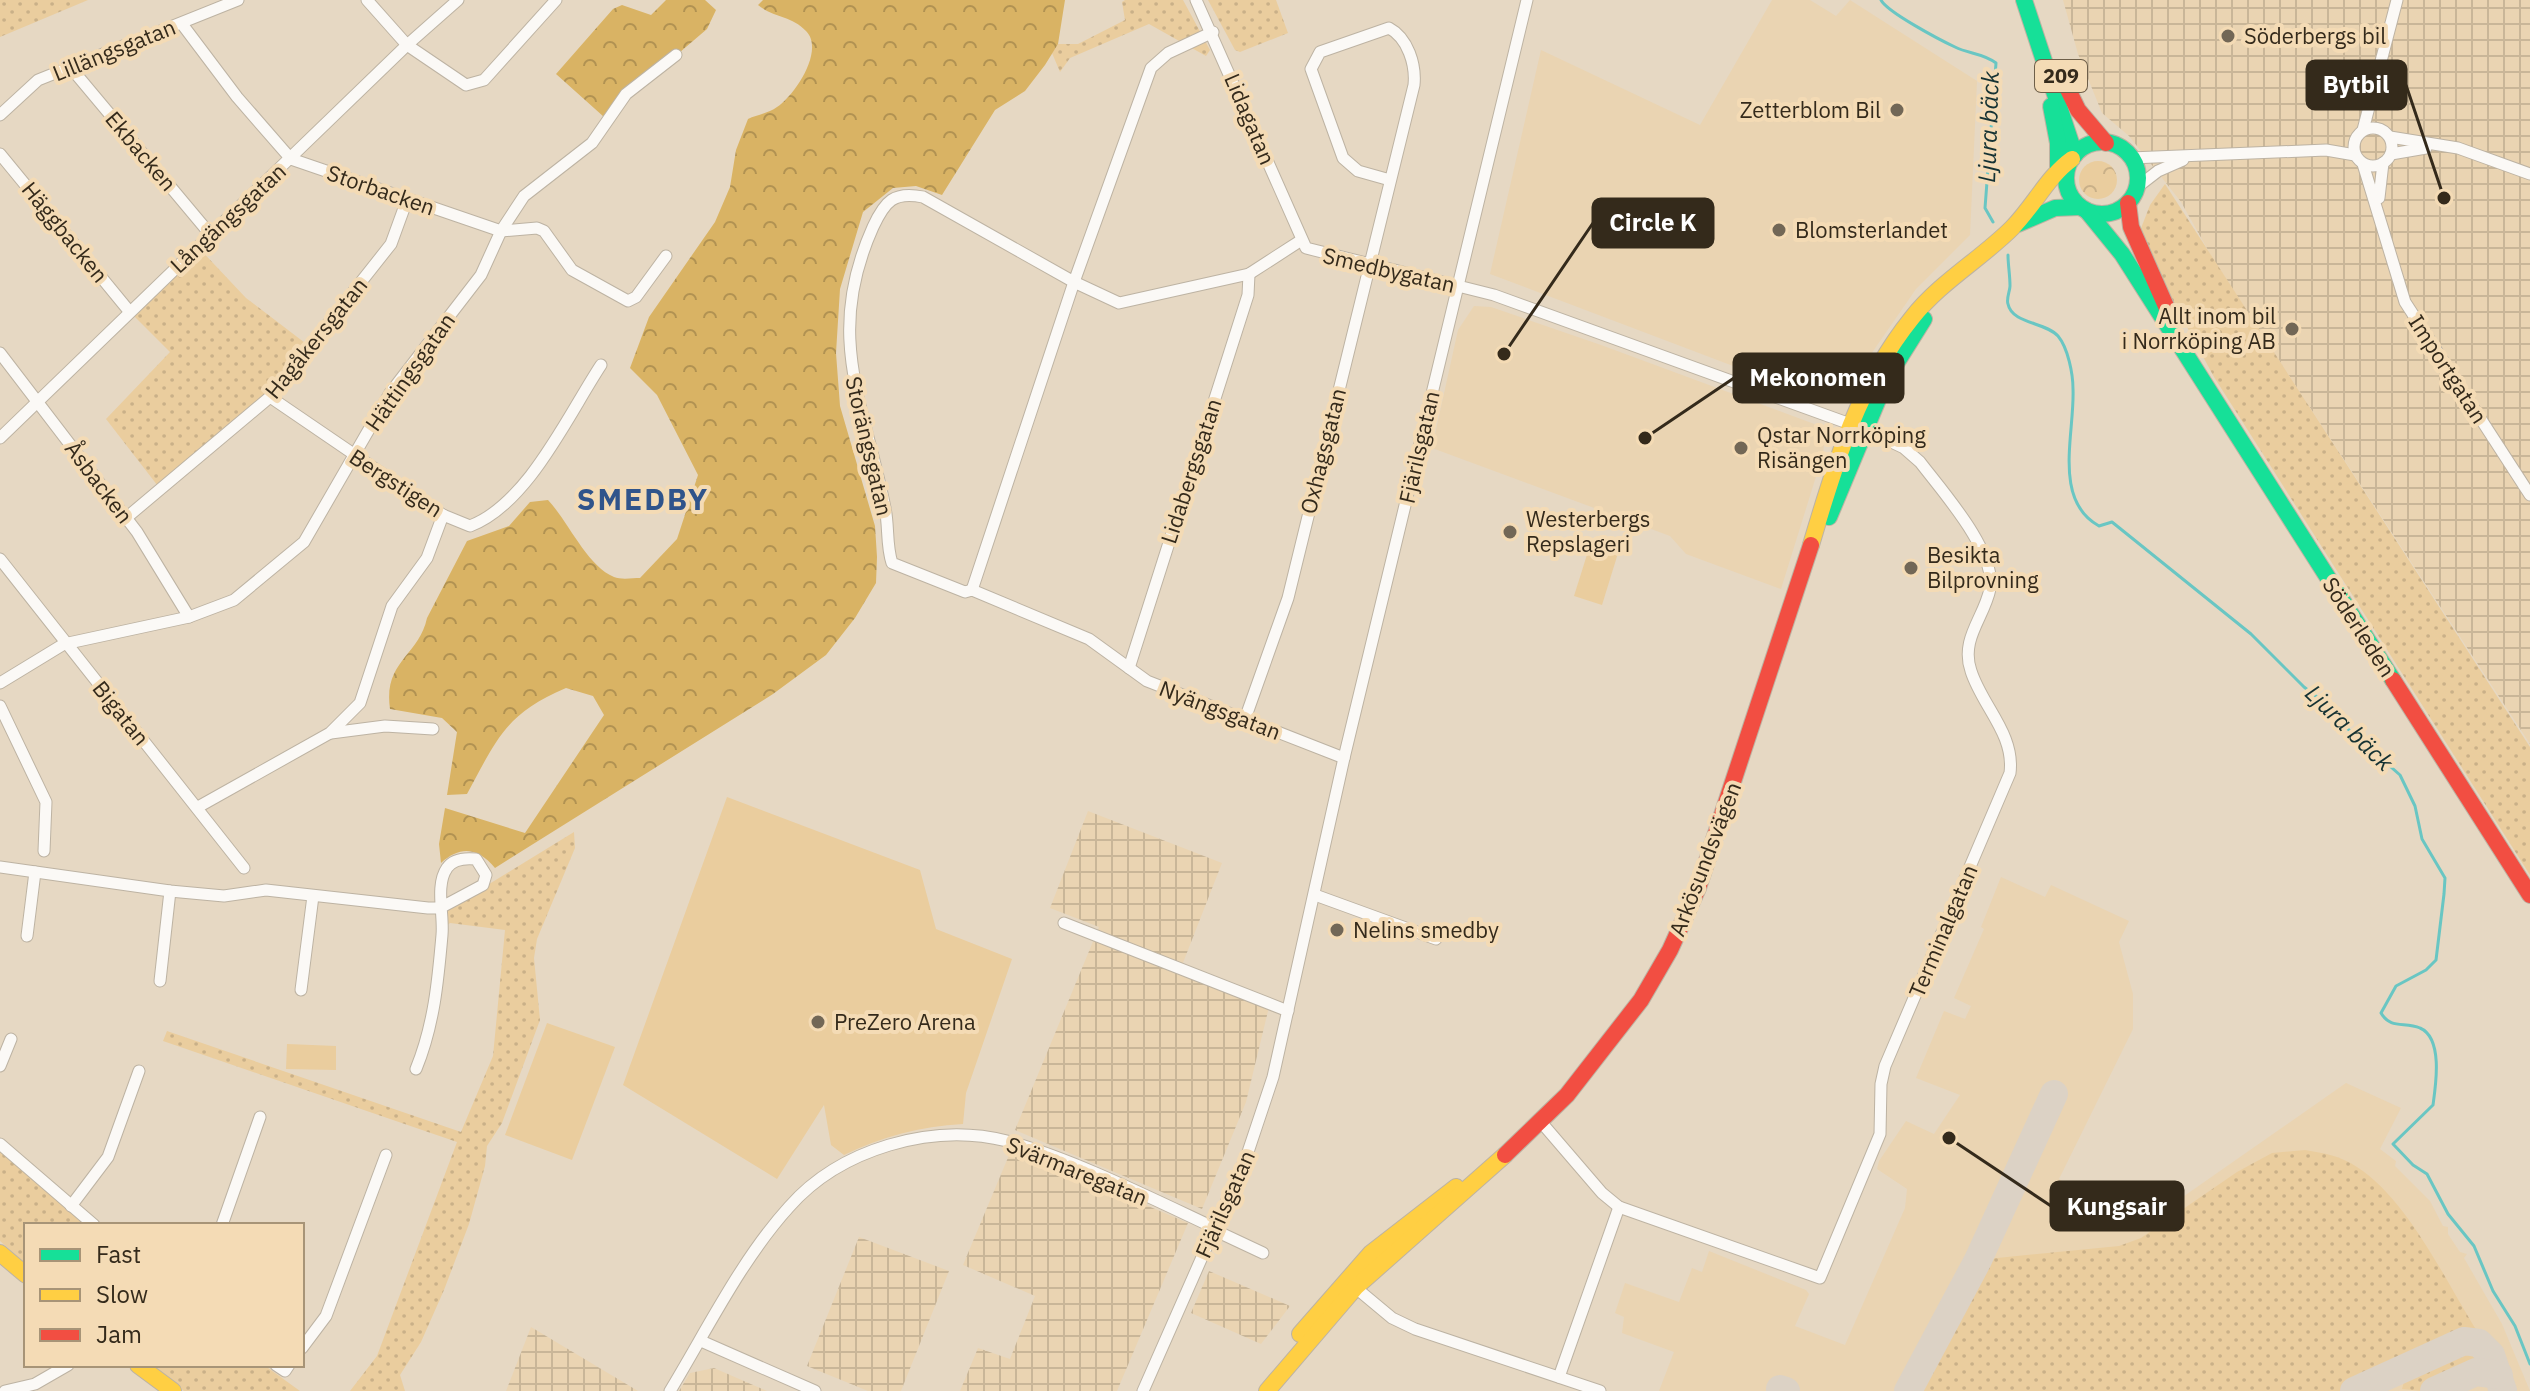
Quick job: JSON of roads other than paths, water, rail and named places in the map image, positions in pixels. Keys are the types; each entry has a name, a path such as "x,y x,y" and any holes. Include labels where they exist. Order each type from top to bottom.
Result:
{"main road":[{"name":"209","path":"2024,0 2063,110 2068,161"},
{"name":"209","path":"2035,0 2069,92 2089,124 2106,143"},
{"path":"2106,143 2120,148 2131,158 2137,173 2127,201 2097,214 2084,209 2070,195 2066,181 2068,161 2085,146 2106,143"},
{"name":"Arkösundsvägen","path":"1260,1391 1350,1282 1404,1223 1501,1157 1541,1122 1611,1044 1670,950 1698,888 1856,425 1900,354 1964,270 2013,227 2068,161"},
{"name":"Söderleden","path":"2127,201 2128,246 2173,322 2189,359"},
{"name":"Arkösundsvägen","path":"2013,227 2055,208 2084,209"},
{"name":"Söderleden","path":"2084,209 2122,254 2530,895"},
{"path":"0,1253 24,1273"},
{"name":"Arkösundsvägen","path":"1267,1391 1350,1282"},
{"path":"141,1367 173,1391"}],"street":[{"name":"Lillängsgatan","path":"0,115 38,80 238,0"},
{"path":"367,0 407,45 466,85 475,86 484,80 556,0"},
{"name":"Långängsgatan","path":"0,438 407,45 458,0"},
{"name":"Lidagatan","path":"1196,0 1213,32 1300,241"},
{"name":"Fjärilsgatan","path":"1143,1391 1261,1120 1344,758 1527,0"},
{"path":"2359,135 2374,97 2397,0"},
{"name":"Storbacken","path":"182,24 237,97 291,159 501,231"},
{"name":"Oxhagsgatan","path":"1245,719 1288,598 1390,180 1415,73 1400,34 1389,28 1320,52 1311,69 1343,158 1358,171 1390,180"},
{"path":"972,590 1074,282 1151,68 1168,53 1213,32"},
{"name":"Hättingsgatan","path":"0,683 64,644 189,617 234,600 304,542 390,393 481,275 501,231 524,196 592,143 626,94 676,55"},
{"name":"Ekbacken","path":"71,68 210,234"},
{"path":"2374,97 2386,133"},
{"path":"2326,150 2359,135 2386,133 2442,146 2530,174"},
{"name":"Importgatan","path":"2383,235 2378,187 2387,159 2386,133"},
{"name":"Importgatan","path":"2359,135 2359,159 2401,291 2419,328 2530,495"},
{"path":"2131,158 2326,150 2373,166 2387,159 2442,146"},
{"name":"Häggbacken","path":"0,154 129,311"},
{"path":"2127,201 2158,171 2191,157"},
{"name":"Storängsgatan","path":"972,590 965,592 892,563 885,509 852,383 848,324 862,251 883,205 895,196 907,194 923,197 1074,282"},
{"name":"Hagåkersgatan","path":"126,518 270,397 391,244 407,200"},
{"path":"501,231 537,228 544,231 572,270 628,301 636,297 666,256"},
{"name":"Smedbygatan","path":"1074,282 1119,303 1249,274 1300,241 1316,253 1494,295 1856,425"},
{"name":"Lidabergsgatan","path":"1129,668 1248,295 1249,274"},
{"name":"Åsbacken","path":"0,353 126,518 189,617"},
{"name":"Bergstigen","path":"270,397 443,515 470,526 483,521 504,504 538,465 601,365"},
{"name":"Terminalgatan","path":"1541,1122 1602,1193 1619,1207 1820,1278 1880,1134 1881,1084 1885,1066 2007,787 2010,754 2000,726 1977,686 1967,657 1970,637 1990,586 1986,555 1913,454 1856,425"},
{"path":"198,807 330,733 360,703 392,606 427,558 443,515"},
{"name":"Bigatan","path":"0,559 64,644 244,868"},
{"name":"Nyängsgatan","path":"972,590 1089,639 1147,681 1344,758"},
{"path":"0,706 46,802 44,851"},
{"path":"330,733 385,726 433,729"},
{"path":"0,867 170,891 224,896 266,890 440,908 483,885 486,875 476,859 452,863 445,870 440,908 443,929 432,1026 416,1069"},
{"path":"27,936 35,872"},
{"path":"160,981 170,891"},
{"path":"1315,895 1436,939"},
{"path":"301,990 313,896"},
{"path":"1064,923 1288,1011"},
{"path":"0,1066 11,1039"},
{"path":"71,1206 108,1157 139,1071"},
{"path":"223,1223 260,1117"},
{"name":"Svärmaregatan","path":"670,1391 763,1240 790,1205 829,1173 868,1152 913,1139 966,1135 1005,1140 1263,1253"},
{"path":"0,1144 92,1223"},
{"path":"304,1345 326,1316 386,1155"},
{"path":"1559,1377 1619,1207"},
{"path":"1350,1282 1392,1318 1415,1329 1600,1391"},
{"path":"701,1341 815,1391"},
{"path":"5,1391 35,1384 65,1367"}],"waterway":[{"name":"Ljura bäck","path":"1881,0 1927,32 1996,63 1985,208 1993,222"},
{"name":"Ljura bäck","path":"2008,255 2008,302 2011,311 2022,319 2053,331 2062,341 2067,354 2073,389 2069,464 2071,483 2075,500 2084,514 2099,526 2112,522 2251,634 2304,687 2330,707 2340,722 2400,775 2415,806 2422,839 2445,878 2436,960 2426,970 2396,986 2381,1013 2389,1022 2414,1026 2427,1033 2435,1051 2436,1074 2433,1105 2393,1144 2413,1165 2427,1174 2448,1214 2474,1246 2493,1291 2515,1326 2530,1364"}],"place":[{"name":"Söderbergs bil","path":"2228,36"},
{"name":"Zetterblom Bil","path":"1897,110"},
{"name":"Bytbil","path":"2444,198"},
{"name":"Blomsterlandet","path":"1779,230"},
{"name":"Allt inom bil i Norrköping AB","path":"2292,329"},
{"name":"Circle K","path":"1504,354"},
{"name":"Mekonomen","path":"1645,438"},
{"name":"Qstar Norrköping Risängen","path":"1741,448"},
{"name":"Westerbergs Repslageri","path":"1510,532"},
{"name":"Besikta Bilprovning","path":"1911,568"},
{"name":"Nelins smedby","path":"1337,930"},
{"name":"PreZero Arena","path":"818,1022"},
{"name":"Kungsair","path":"1949,1138"}],"district":[{"name":"SMEDBY","path":"643,500"}]}
